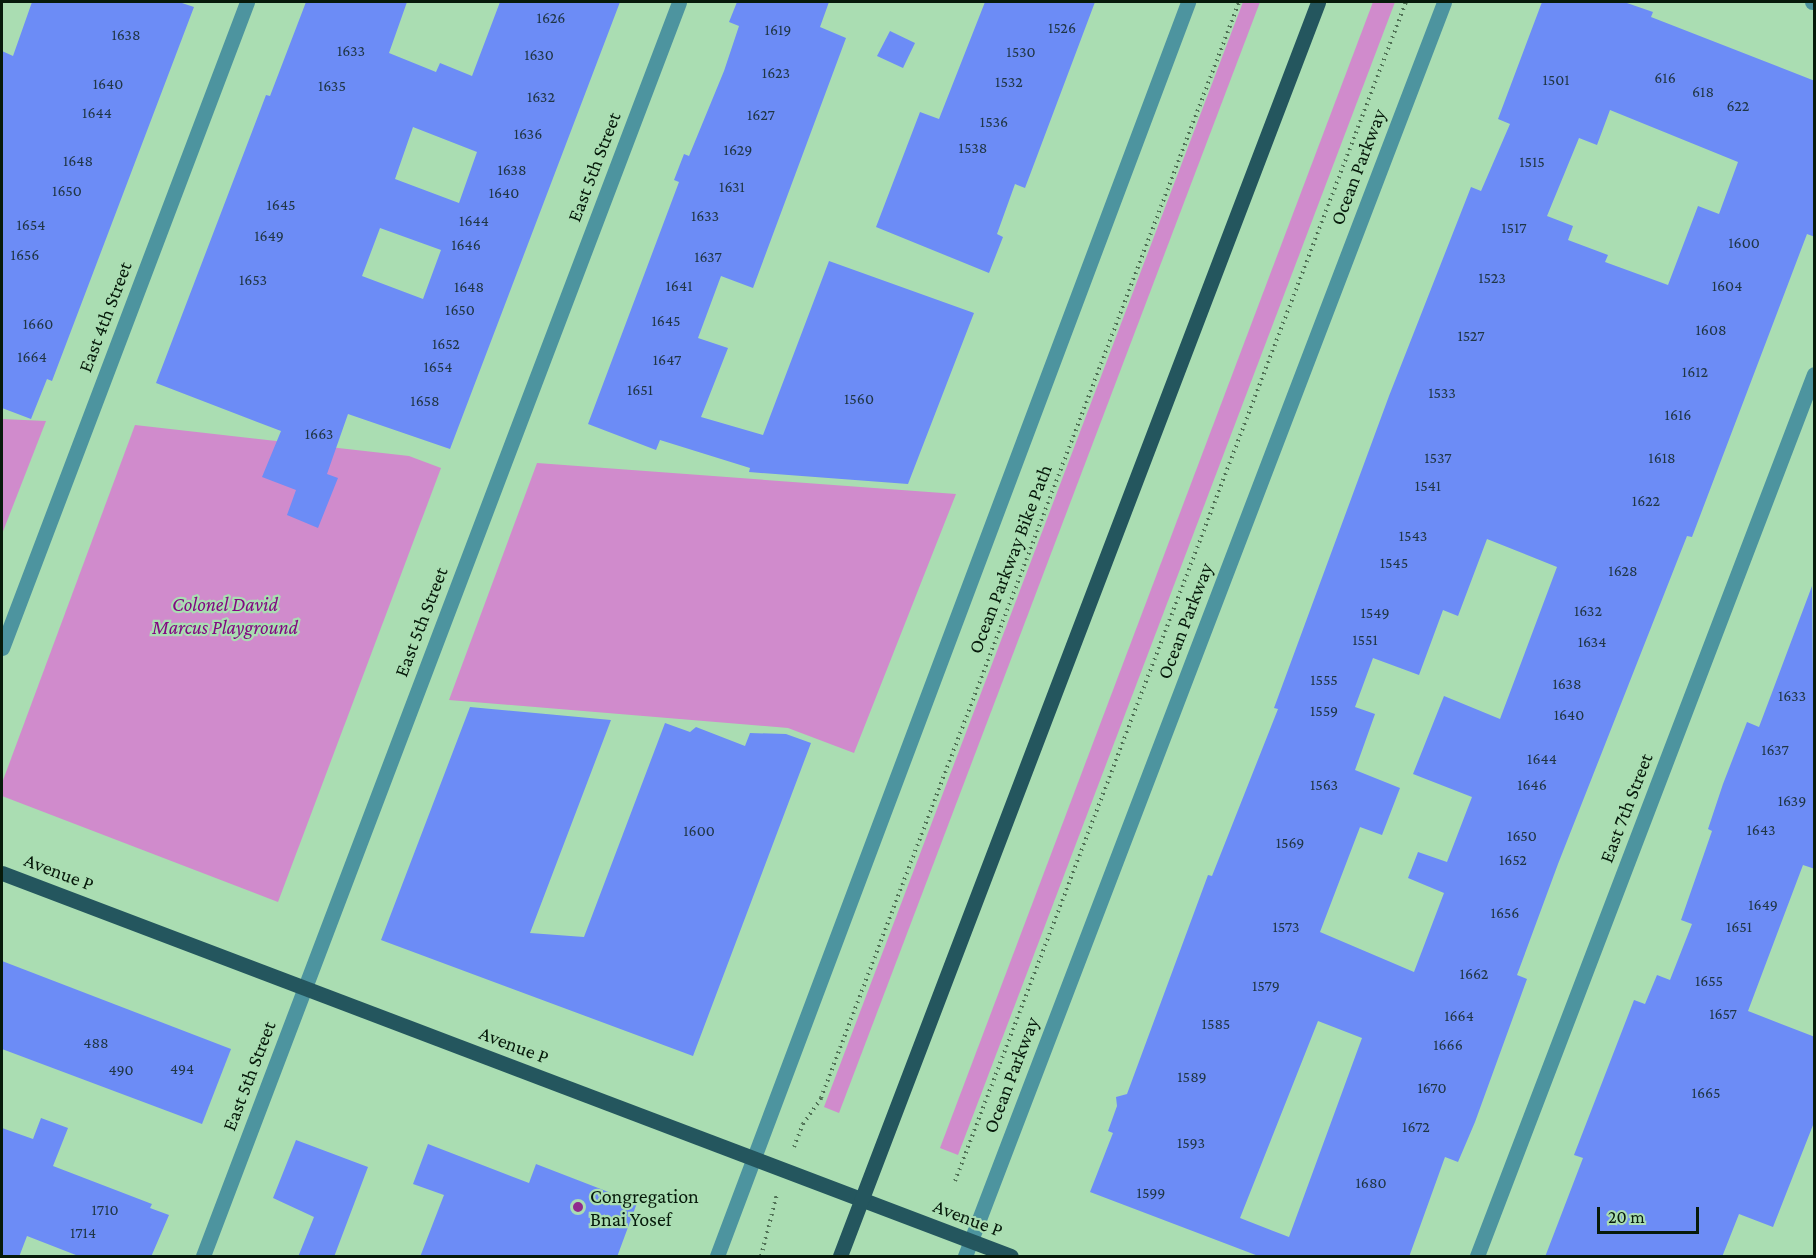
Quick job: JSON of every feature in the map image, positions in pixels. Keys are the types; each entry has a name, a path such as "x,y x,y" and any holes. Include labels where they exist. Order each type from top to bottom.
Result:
{"main road":[{"path":"840,1257 1317,2"},
{"name":"Avenue P","path":"2,873 1011,1257"}],"street":[{"name":"East 4th Street","path":"2,648 247,2"},
{"name":"East 5th Street","path":"203,1257 679,2"},
{"path":"717,1257 1188,2"},
{"name":"Ocean Parkway","path":"965,1257 1444,2"},
{"name":"East 7th Street","path":"1477,1257 1815,374"}],"path":[{"name":"Ocean Parkway Bike Path","path":"803,1124 821,1098 1239,2"},
{"path":"955,1181 1406,2"},
{"path":"761,1257 769,1217"}],"green space":[{"path":"1243,2 1260,2 839,1113 824,1107"},
{"path":"1373,2 1395,2 958,1155 940,1148"},
{"path":"2,419 46,421 2,534"},
{"name":"Colonel David Marcus Playground","path":"135,425 409,456 441,468 278,902 2,796 2,783"},
{"path":"537,463 956,494 854,753 788,728 449,700"}],"building":[{"path":"32,2 179,2 194,7 52,381 47,379 31,419 2,408 2,51 13,56"},
{"path":"306,2 407,2 389,53 436,72 440,63 472,76 500,2 620,2 450,449 348,414 327,474 338,478 318,528 287,515 296,490 262,477 281,431 156,383 266,95 270,96","holes":["413,127 477,152 459,203 395,179","380,228 441,250 423,299 362,276"]},
{"path":"737,2 829,2 820,27 846,38 753,288 721,276 698,338 728,348 701,417 763,435 829,261 974,313 908,484 749,472 750,468 660,440 656,450 588,424 679,182 674,180 684,154 689,156 724,71 739,26 729,22"},
{"path":"985,2 1095,2 1025,188 1015,184 997,234 1003,237 989,273 876,227 920,112 939,119"},
{"path":"1542,2 1624,2 1653,12 1651,17 1815,81 1815,237 1807,234 1692,537 1687,536 1558,864 1517,975 1527,979 1475,1122 1458,1162 1445,1157 1409,1257 1261,1257 1090,1192 1113,1133 1108,1131 1117,1106 1116,1097 1127,1094 1208,875 1212,876 1278,709 1274,708 1389,396 1471,187 1481,191 1510,124 1498,119","holes":["1610,110 1738,162 1719,214 1698,206 1668,285 1605,262 1608,255 1568,240 1573,226 1547,216 1579,138 1597,145","1487,539 1557,567 1500,719 1444,696 1413,774 1472,797 1447,862 1418,852 1408,878 1444,893 1414,972 1320,932 1360,827 1382,835 1400,788 1355,770 1375,714 1355,707 1373,658 1419,675 1443,610 1458,616","1318,1021 1362,1038 1289,1237 1240,1218"]},
{"path":"890,31 915,43 903,68 877,56"},
{"path":"1812,586 1815,869 1803,865 1748,1011 1815,1037 1815,1120 1773,1227 1739,1214 1722,1257 1545,1257 1583,1158 1574,1155 1634,1000 1645,1004 1657,975 1670,980 1692,924 1681,920 1712,831 1708,829 1723,784 1747,722 1759,727"},
{"path":"470,707 611,720 530,933 584,937 665,723 690,732 696,727 745,746 750,733 786,734 811,743 693,1056 381,940"},
{"path":"2,961 231,1049 202,1124 2,1049"},
{"path":"41,1118 68,1128 53,1166 152,1204 150,1208 169,1215 151,1257 81,1257 27,1236 19,1257 2,1257 2,1128 33,1139"},
{"path":"296,1140 368,1167 334,1257 298,1257 314,1217 273,1198"},
{"path":"428,1144 529,1183 536,1164 637,1203 617,1257 420,1257 444,1195 413,1184"}],"place":[{"name":"Congregation Bnai Yosef","path":"578,1207"}]}
